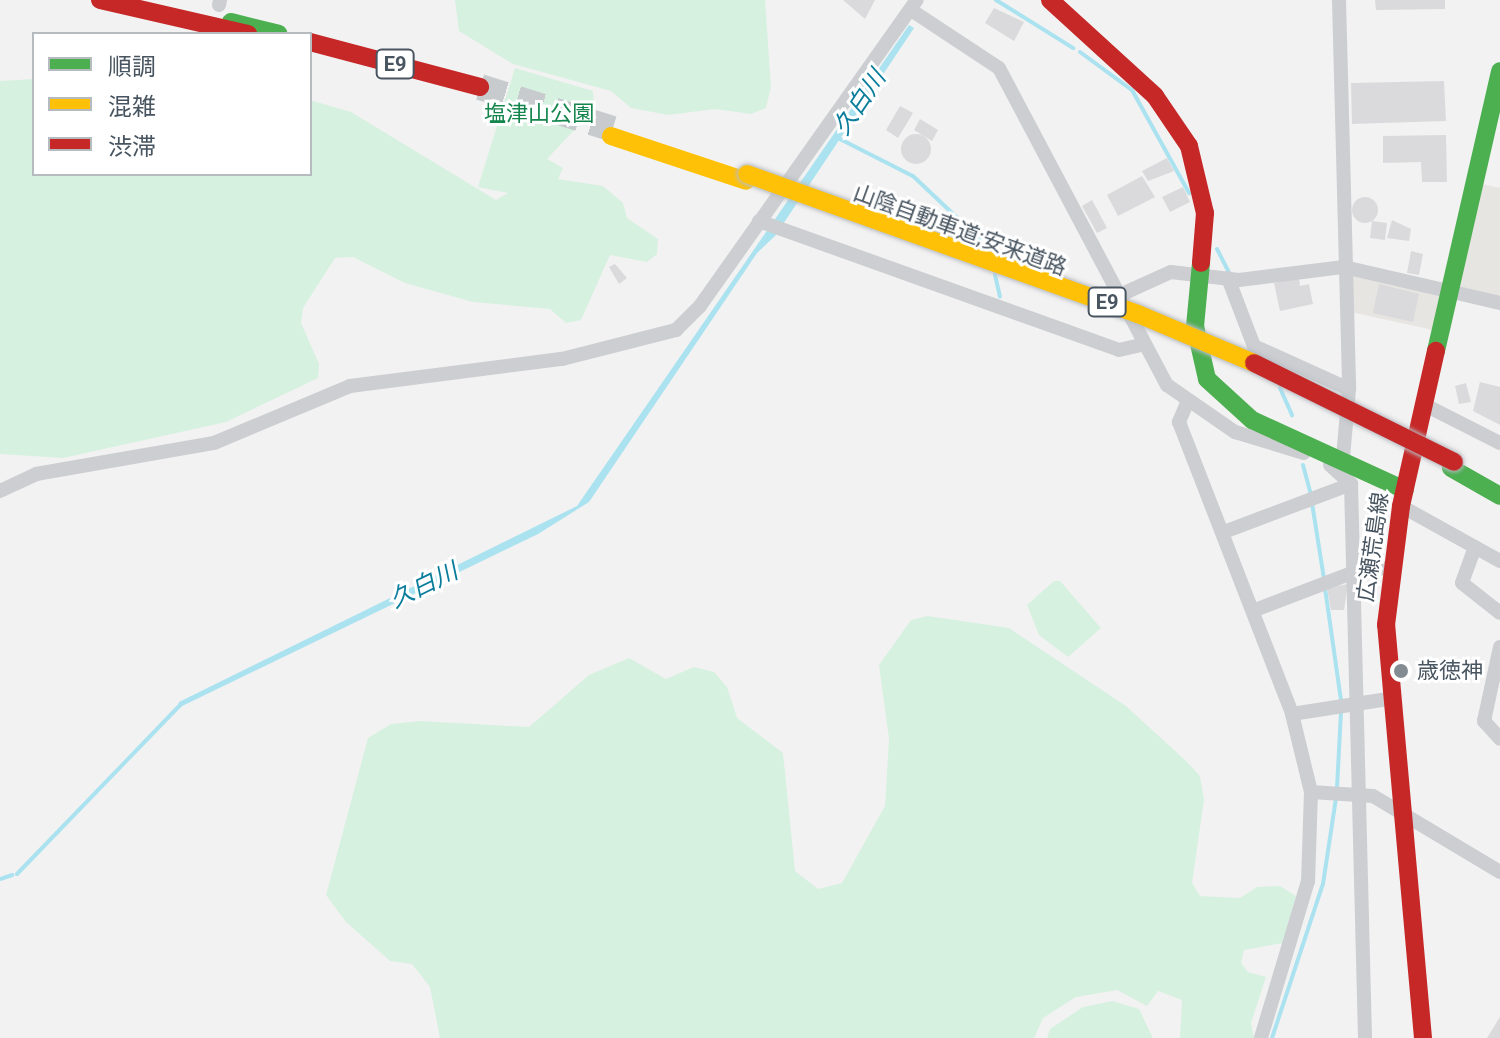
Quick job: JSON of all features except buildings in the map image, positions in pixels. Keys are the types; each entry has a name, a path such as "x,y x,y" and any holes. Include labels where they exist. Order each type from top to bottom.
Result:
{"main road":[{"path":"100,0 239,32"},
{"path":"142,0 271,32"},
{"path":"1050,0 1133,73 1184,137 1204,205 1196,349 1214,388 1252,420 1343,458 1403,498"},
{"name":"E9","path":"312,43 479,91 312,50"},
{"name":"広瀬荒島線","path":"1423,1038 1388,699 1392,568 1403,498 1500,71"},
{"name":"山陰自動車道;安来道路","path":"612,132 1166,325 1331,398 1500,489"},
{"name":"山陰自動車道;安来道路","path":"1453,465 1500,496"}],"street":[{"path":"1339,0 1349,389 1343,458"},
{"path":"0,491 36,474 214,443 350,386 562,359 661,337 700,306 914,5 999,68 1167,385 1187,403 1235,432 1339,470 1351,484 1365,1038"},
{"path":"759,221 1119,350 1144,344"},
{"path":"1120,295 1171,272 1228,278 1344,267 1500,303"},
{"path":"1228,278 1264,350 1349,389"},
{"path":"1187,403 1179,422 1255,610 1292,714 1311,792 1308,881 1261,1038"},
{"path":"1425,405 1500,443"},
{"path":"1224,532 1351,484"},
{"path":"1403,498 1500,561"},
{"path":"1475,547 1462,583 1500,613"},
{"path":"1255,610 1352,574 1392,568"},
{"path":"1500,647 1484,721 1500,739"},
{"path":"1292,714 1388,699"},
{"path":"1311,792 1359,792 1399,809 1500,872"}],"shaded area":[{"path":"1482,184 1500,188 1500,299 1459,289"},
{"path":"1350,272 1442,293 1433,330 1351,312"}],"green space":[{"path":"455,0 765,0 771,87 766,108 751,114 715,109 668,115 631,108 611,91 513,64 459,31"},
{"name":"塩津山公園","path":"515,68 593,91 594,109 547,159 563,168 558,179 603,186 623,203 627,218 658,239 657,254 647,262 610,255 581,320 566,323 550,309 473,302 405,283 353,257 335,258 303,308 301,323 319,364 318,378 226,422 63,458 0,454 0,81 32,79 32,176 312,176 312,101 351,112 496,200 508,193 478,187"},
{"path":"1054,581 1060,581 1101,628 1068,657 1039,635 1027,605"},
{"path":"928,616 1009,628 1126,706 1186,761 1200,776 1204,800 1192,883 1200,896 1240,898 1257,887 1280,886 1296,896 1283,943 1244,950 1241,963 1248,972 1266,977 1251,1023 1254,1038 1180,1038 1182,1000 1158,991 1147,1006 1117,990 1076,997 1043,1018 1034,1038 440,1038 430,987 412,964 390,961 346,922 326,895 368,738 391,724 420,721 529,727 589,675 629,658 666,679 694,667 714,672 727,687 737,718 783,753 795,871 818,889 842,883 885,806 889,739 879,665 911,620"},
{"path":"1112,1001 1139,1009 1153,1038 1047,1038 1050,1029 1083,1007"}],"water":[{"path":"909,25 914,28 775,236 757,253 589,502 538,534 178,708 179,702 577,506"}],"waterway":[{"path":"996,0 1073,48"},
{"path":"1080,52 1132,90 1189,193"},
{"path":"836,137 913,176 988,247"},
{"path":"1217,249 1228,271"},
{"path":"995,275 1000,296"},
{"path":"1280,388 1292,415"},
{"path":"1303,465 1311,494"},
{"path":"1312,503 1324,579"},
{"path":"1325,588 1341,700"},
{"name":"久白川","path":"17,874 181,704"},
{"path":"1337,788 1341,711"},
{"path":"1272,1038 1323,884 1336,798"},
{"name":"久白川","path":"0,879 12,875"}],"tunnel":[{"path":"480,87 613,129"}],"traffic: fast":[{"path":"231,22 271,32"},
{"path":"1436,351 1500,71"},
{"path":"1201,263 1195,326 1207,379 1252,420 1405,490"},
{"path":"1451,468 1500,496"}],"traffic: slow":[{"path":"611,136 746,181"},
{"path":"747,174 1138,314 1254,363"}],"traffic: jam":[{"path":"100,0 239,32"},
{"path":"1050,0 1155,96 1189,146 1205,213 1201,263"},
{"path":"312,43 480,87"},
{"path":"1423,1038 1386,625 1401,506 1436,351"},
{"path":"1254,363 1454,462"}],"place":[{"name":"歳徳神","path":"1401,671"}]}
